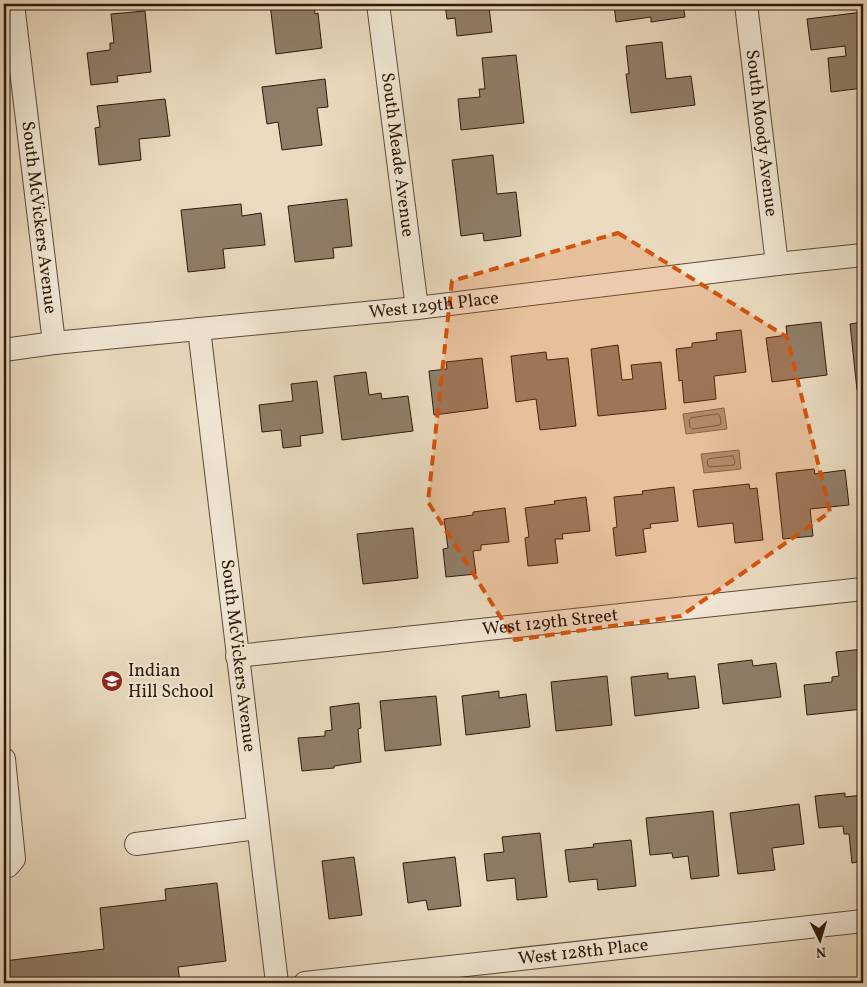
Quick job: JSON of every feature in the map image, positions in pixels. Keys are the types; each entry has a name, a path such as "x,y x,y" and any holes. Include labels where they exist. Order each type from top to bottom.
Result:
{"street":[{"name":"South McVickers Avenue","path":"12,4 54,343"},
{"name":"South Meade Avenue","path":"378,4 417,308"},
{"name":"South Moody Avenue","path":"746,4 777,264"},
{"name":"West 129th Place","path":"4,350 54,343 417,308 863,255"},
{"name":"South McVickers Avenue","path":"199,329 277,983"},
{"name":"West 129th Street","path":"237,656 863,589"},
{"path":"4,759 14,859 8,866 4,866"},
{"path":"136,844 258,828"},
{"name":"West 128th Place","path":"305,983 863,921"}],"highlighted area":[{"path":"618,233 787,337 830,512 681,616 515,640 428,502 452,281"}],"water":[{"path":"724,408 727,429 686,434 683,414"},
{"path":"739,450 741,469 704,473 701,454"}],"building":[{"path":"270,4 314,4 315,14 318,13 322,48 276,54"},
{"path":"445,4 493,4 493,6 489,7 492,32 457,36 455,18 447,19"},
{"path":"614,4 683,4 685,17 651,22 651,17 616,22"},
{"path":"145,11 151,72 117,76 118,82 91,85 87,53 110,50 110,43 114,43 111,14"},
{"path":"863,12 863,88 831,92 828,58 846,56 845,46 811,50 807,19"},
{"path":"662,42 666,79 691,76 695,105 631,113 626,74 629,74 626,46"},
{"path":"516,55 524,123 461,130 458,99 480,97 479,89 485,89 482,58"},
{"path":"325,79 328,107 317,108 322,145 282,150 278,122 267,124 262,87"},
{"path":"165,99 170,136 139,139 141,160 99,165 95,128 100,127 97,106"},
{"path":"493,155 497,194 516,192 521,236 484,241 483,233 461,236 452,160"},
{"path":"347,199 352,246 333,248 334,258 295,262 288,206"},
{"path":"241,204 242,216 261,213 265,245 223,249 225,268 188,272 181,210"},
{"path":"821,322 827,375 772,382 766,338 787,335 786,326"},
{"path":"863,322 863,389 857,390 850,324"},
{"path":"741,330 746,372 714,376 716,399 684,403 682,380 679,381 676,349 692,347 692,343 717,340 716,333"},
{"path":"618,345 622,380 633,379 631,365 661,362 666,409 598,416 591,349"},
{"path":"546,352 547,360 568,358 576,426 540,430 536,399 516,402 511,356"},
{"path":"482,358 488,408 434,415 429,371 447,369 446,362"},
{"path":"366,372 369,395 381,393 382,399 408,396 413,431 342,440 334,376"},
{"path":"317,381 323,433 300,436 301,446 283,448 281,430 262,432 259,405 293,401 291,384"},
{"path":"814,469 815,474 845,470 849,505 810,509 813,536 783,539 776,473"},
{"path":"749,484 750,489 757,488 763,540 735,543 733,523 698,527 693,490"},
{"path":"674,487 678,521 650,524 651,528 643,529 646,552 616,556 613,528 617,527 614,497 643,494 642,491"},
{"path":"586,497 590,531 562,534 563,539 555,539 558,563 528,566 525,538 529,537 525,508 555,504 554,501"},
{"path":"505,508 509,542 481,545 481,550 473,551 476,574 446,577 443,549 448,548 444,519 473,515 473,512"},
{"path":"413,528 418,578 363,584 357,534"},
{"path":"863,649 863,709 807,715 804,685 832,682 832,677 839,676 836,652"},
{"path":"752,660 753,666 776,663 781,697 723,704 718,664"},
{"path":"668,673 668,679 695,676 699,708 635,716 631,677"},
{"path":"607,676 612,725 556,731 551,682"},
{"path":"499,691 499,698 526,694 530,727 466,735 462,696"},
{"path":"436,696 441,745 385,751 380,701"},
{"path":"359,703 361,728 358,729 361,762 334,766 334,768 302,771 298,738 325,736 325,731 332,730 330,707"},
{"path":"845,793 845,797 863,795 863,861 852,863 849,834 844,834 843,826 819,828 815,796"},
{"path":"799,804 804,844 772,848 775,870 738,874 730,813"},
{"path":"713,811 719,876 691,879 688,856 673,858 672,853 650,855 646,818"},
{"path":"540,833 547,897 517,900 515,878 487,881 484,854 504,852 502,837"},
{"path":"631,840 636,886 598,890 597,879 569,882 565,850 594,847 593,844"},
{"path":"354,857 362,915 329,919 322,861"},
{"path":"455,857 461,906 428,910 426,900 408,903 403,863"},
{"path":"217,883 226,961 178,967 180,983 4,983 4,961 104,949 100,908 166,900 165,889"},
{"path":"863,978 863,983 840,983 839,981"},
{"path":"820,980 820,983 793,983"}],"place":[{"name":"Indian Hill School","path":"112,681"}]}
